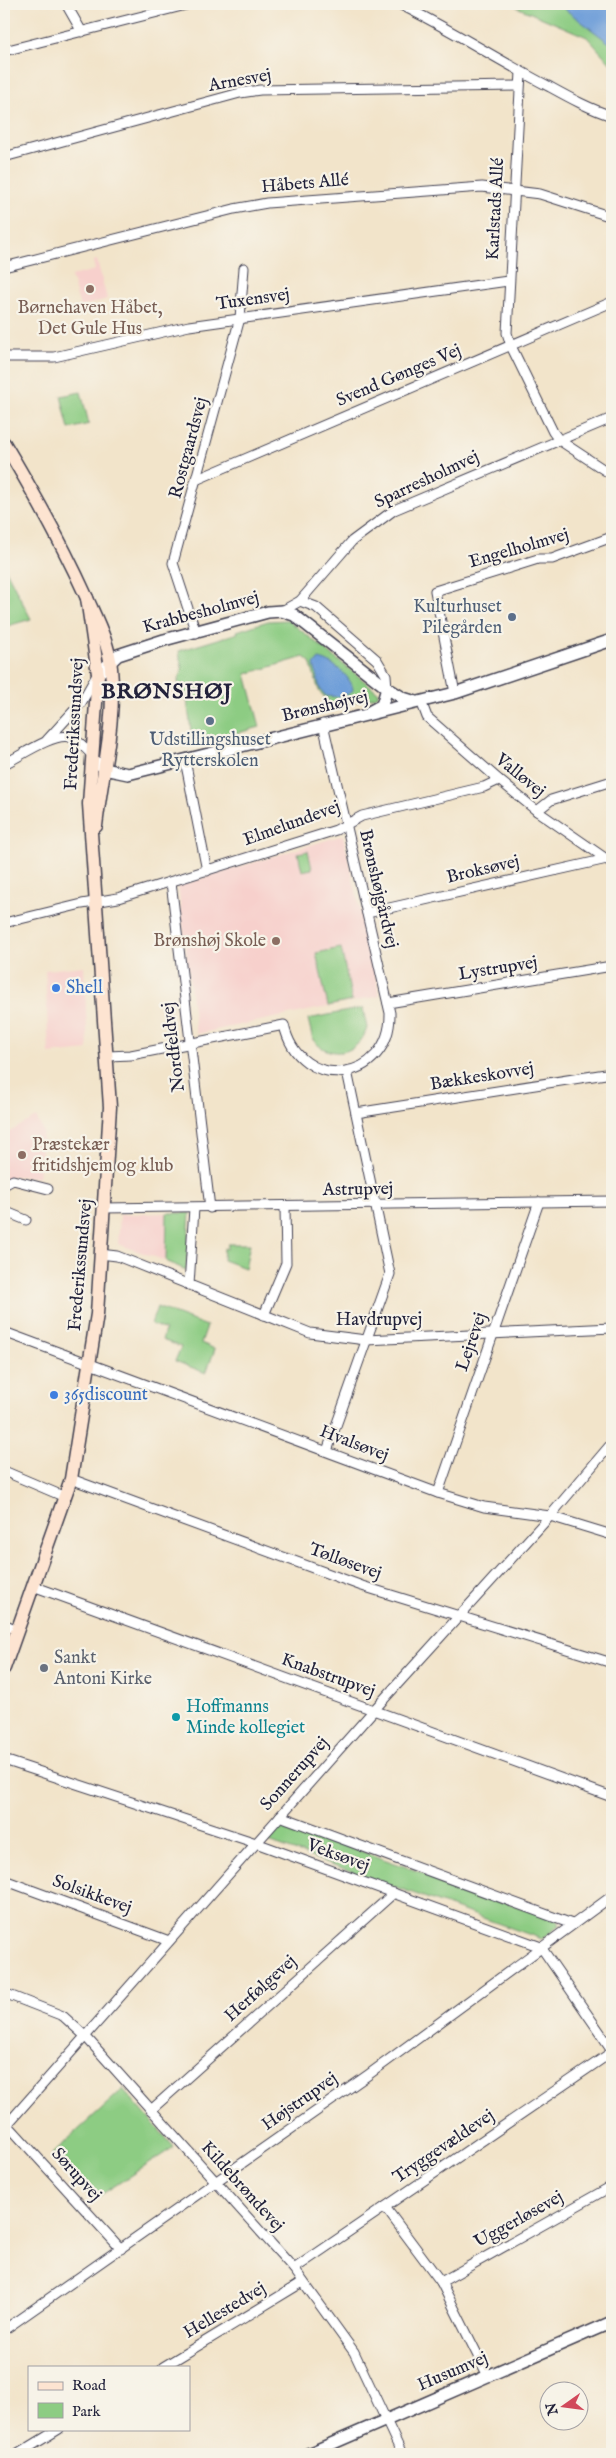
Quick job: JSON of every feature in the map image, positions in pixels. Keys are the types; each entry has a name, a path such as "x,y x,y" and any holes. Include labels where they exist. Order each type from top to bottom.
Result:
{"main road":[{"name":"Frederikssundsvej","path":"4,443 52,527 87,598 100,626 110,661 112,704 94,853"},
{"name":"Frederikssundsvej","path":"4,1668 71,1479 97,1314 110,1107 94,853 89,804 98,674 87,598"}],"street":[{"path":"66,4 82,32"},
{"path":"4,51 190,4"},
{"path":"399,4 433,20 520,72 593,110 612,116"},
{"name":"Karlstads Allé","path":"520,72 508,281 507,333 511,346 553,432 559,440"},
{"name":"Arnesvej","path":"4,157 240,93 260,90 518,86"},
{"name":"Håbets Allé","path":"4,266 226,211 267,203 482,186 540,194 612,217"},
{"name":"Rostgaardsvej","path":"196,633 173,563 198,479 240,318 244,268"},
{"name":"Tuxensvej","path":"4,357 54,357 180,328 508,281"},
{"name":"Svend Gønges Vej","path":"198,479 612,302"},
{"name":"Sparresholmvej","path":"282,611 300,601 352,541 394,510 612,418"},
{"path":"559,440 612,475"},
{"name":"Engelholmvej","path":"455,693 435,591 538,559 552,559 612,538"},
{"path":"300,601 316,607 377,660 386,675 386,688 382,705 358,716"},
{"name":"Krabbesholmvej","path":"98,674 118,655 164,640 196,633 268,612 282,611 305,623 386,688 403,698 418,701"},
{"name":"Brønshøjvej","path":"104,769 128,774 323,724 455,693 612,640"},
{"path":"46,742 81,703 98,674"},
{"name":"Valløvej","path":"418,701 427,717 499,780 537,811 610,861"},
{"name":"Brønshøjgårdvej","path":"323,724 388,1003 390,1023 385,1042 380,1050 366,1064 347,1071"},
{"path":"4,764 46,742 67,736 73,738 104,769"},
{"path":"185,760 207,871"},
{"name":"Elmelundevej","path":"4,923 82,904 97,903 172,882 336,830 362,816 484,787 499,780"},
{"path":"537,811 551,800 612,781"},
{"name":"Broksøvej","path":"367,913 610,861"},
{"name":"Nordfeldvej","path":"172,882 210,1208"},
{"name":"Lystrupvej","path":"388,1003 612,966"},
{"path":"108,1056 132,1055 284,1025 290,1043 302,1059 310,1065 328,1071 347,1071 390,1274 327,1451"},
{"name":"Bækkeskovvej","path":"356,1112 612,1074"},
{"path":"4,1185 13,1180 48,1189"},
{"name":"Astrupvej","path":"104,1208 377,1206 612,1201"},
{"name":"Lejrevej","path":"438,1493 539,1202"},
{"path":"264,1315 286,1263 285,1207"},
{"path":"189,1285 194,1208"},
{"path":"4,1211 26,1220"},
{"name":"Havdrupvej","path":"100,1254 117,1256 310,1334 366,1340 612,1328"},
{"name":"Hvalsøvej","path":"4,1332 438,1493 484,1507 550,1516 612,1535"},
{"name":"Sonnerupvej","path":"5,2126 374,1710 550,1516 612,1443"},
{"path":"4,1471 65,1497"},
{"name":"Tølløsevej","path":"71,1479 362,1586 612,1663"},
{"name":"Knabstrupvej","path":"33,1586 612,1797"},
{"path":"4,1624 17,1630"},
{"name":"Veksøvej","path":"4,1760 256,1844 540,1947"},
{"name":"Veksøvej","path":"280,1816 572,1924"},
{"name":"Solsikkevej","path":"4,1880 169,1941"},
{"name":"Herfølgevej","path":"151,2110 394,1893"},
{"name":"Højstrupvej","path":"4,2330 121,2249 214,2181 368,2075 612,1896"},
{"path":"540,1947 612,2051"},
{"name":"Kildebrøndevej","path":"4,1993 64,2016 294,2269 354,2352 402,2454"},
{"name":"Tryggevældevej","path":"294,2269 612,2051"},
{"name":"Sørupvej","path":"5,2126 121,2249"},
{"name":"Uggerløsevej","path":"441,2282 612,2186"},
{"path":"385,2207 441,2282 488,2376"},
{"name":"Hellestedvej","path":"165,2366 303,2282"},
{"name":"Husumvej","path":"308,2454 612,2322"},
{"path":"18,2454 57,2430"}],"shaded area":[{"name":"Børnehaven Håbet, Det Gule Hus","path":"97,260 107,299 80,307 71,276 95,270 93,261"},
{"name":"Brønshøj Skole","path":"343,835 380,996 196,1034 178,886"},
{"path":"84,966 88,1050 49,1054 45,970"},
{"name":"Præstekær fritidshjem og klub","path":"36,1117 43,1131 38,1177 14,1176 4,1179 4,1135"},
{"path":"167,1213 166,1261 118,1244 120,1215"}],"green space":[{"path":"513,4 612,4 612,65 587,37"},
{"path":"81,392 89,424 69,429 61,396"},
{"path":"4,566 31,619 4,627"},
{"path":"288,620 378,692 378,696 334,707 319,691 310,662 304,657 246,674 260,727 193,745 187,700 179,689 178,680 182,670 179,651 238,633 237,631 268,621"},
{"path":"308,851 312,869 302,871 298,853"},
{"path":"341,948 352,1001 328,1006 316,953"},
{"path":"363,1008 367,1028 358,1044 351,1049 335,1052 327,1050 313,1040 308,1019"},
{"path":"167,1213 190,1213 186,1270 166,1261"},
{"path":"228,1244 250,1244 245,1268 223,1260 224,1248 227,1249"},
{"path":"157,1307 207,1326 201,1343 215,1349 206,1373 175,1361 181,1347 162,1340 165,1330 151,1324"},
{"path":"281,1823 557,1920 560,1925 542,1939 266,1841"},
{"path":"123,2089 174,2147 93,2200 52,2154"}],"water":[{"path":"558,4 612,4 612,45"},
{"path":"319,659 341,670 352,685 353,690 350,693 333,697 326,696 320,689 314,665"}],"place":[{"name":"Børnehaven Håbet, Det Gule Hus","path":"90,289"},
{"name":"Kulturhuset Pilegården","path":"512,617"},
{"name":"Udstillingshuset Rytterskolen","path":"210,721"},
{"name":"Brønshøj Skole","path":"276,941"},
{"name":"Shell","path":"56,988"},
{"name":"Præstekær fritidshjem og klub","path":"22,1155"},
{"name":"365discount","path":"54,1395"},
{"name":"Sankt Antoni Kirke","path":"44,1668"},
{"name":"Hoffmanns Minde kollegiet","path":"176,1717"}],"district":[{"name":"BRØNSHØJ","path":"167,692"}]}
